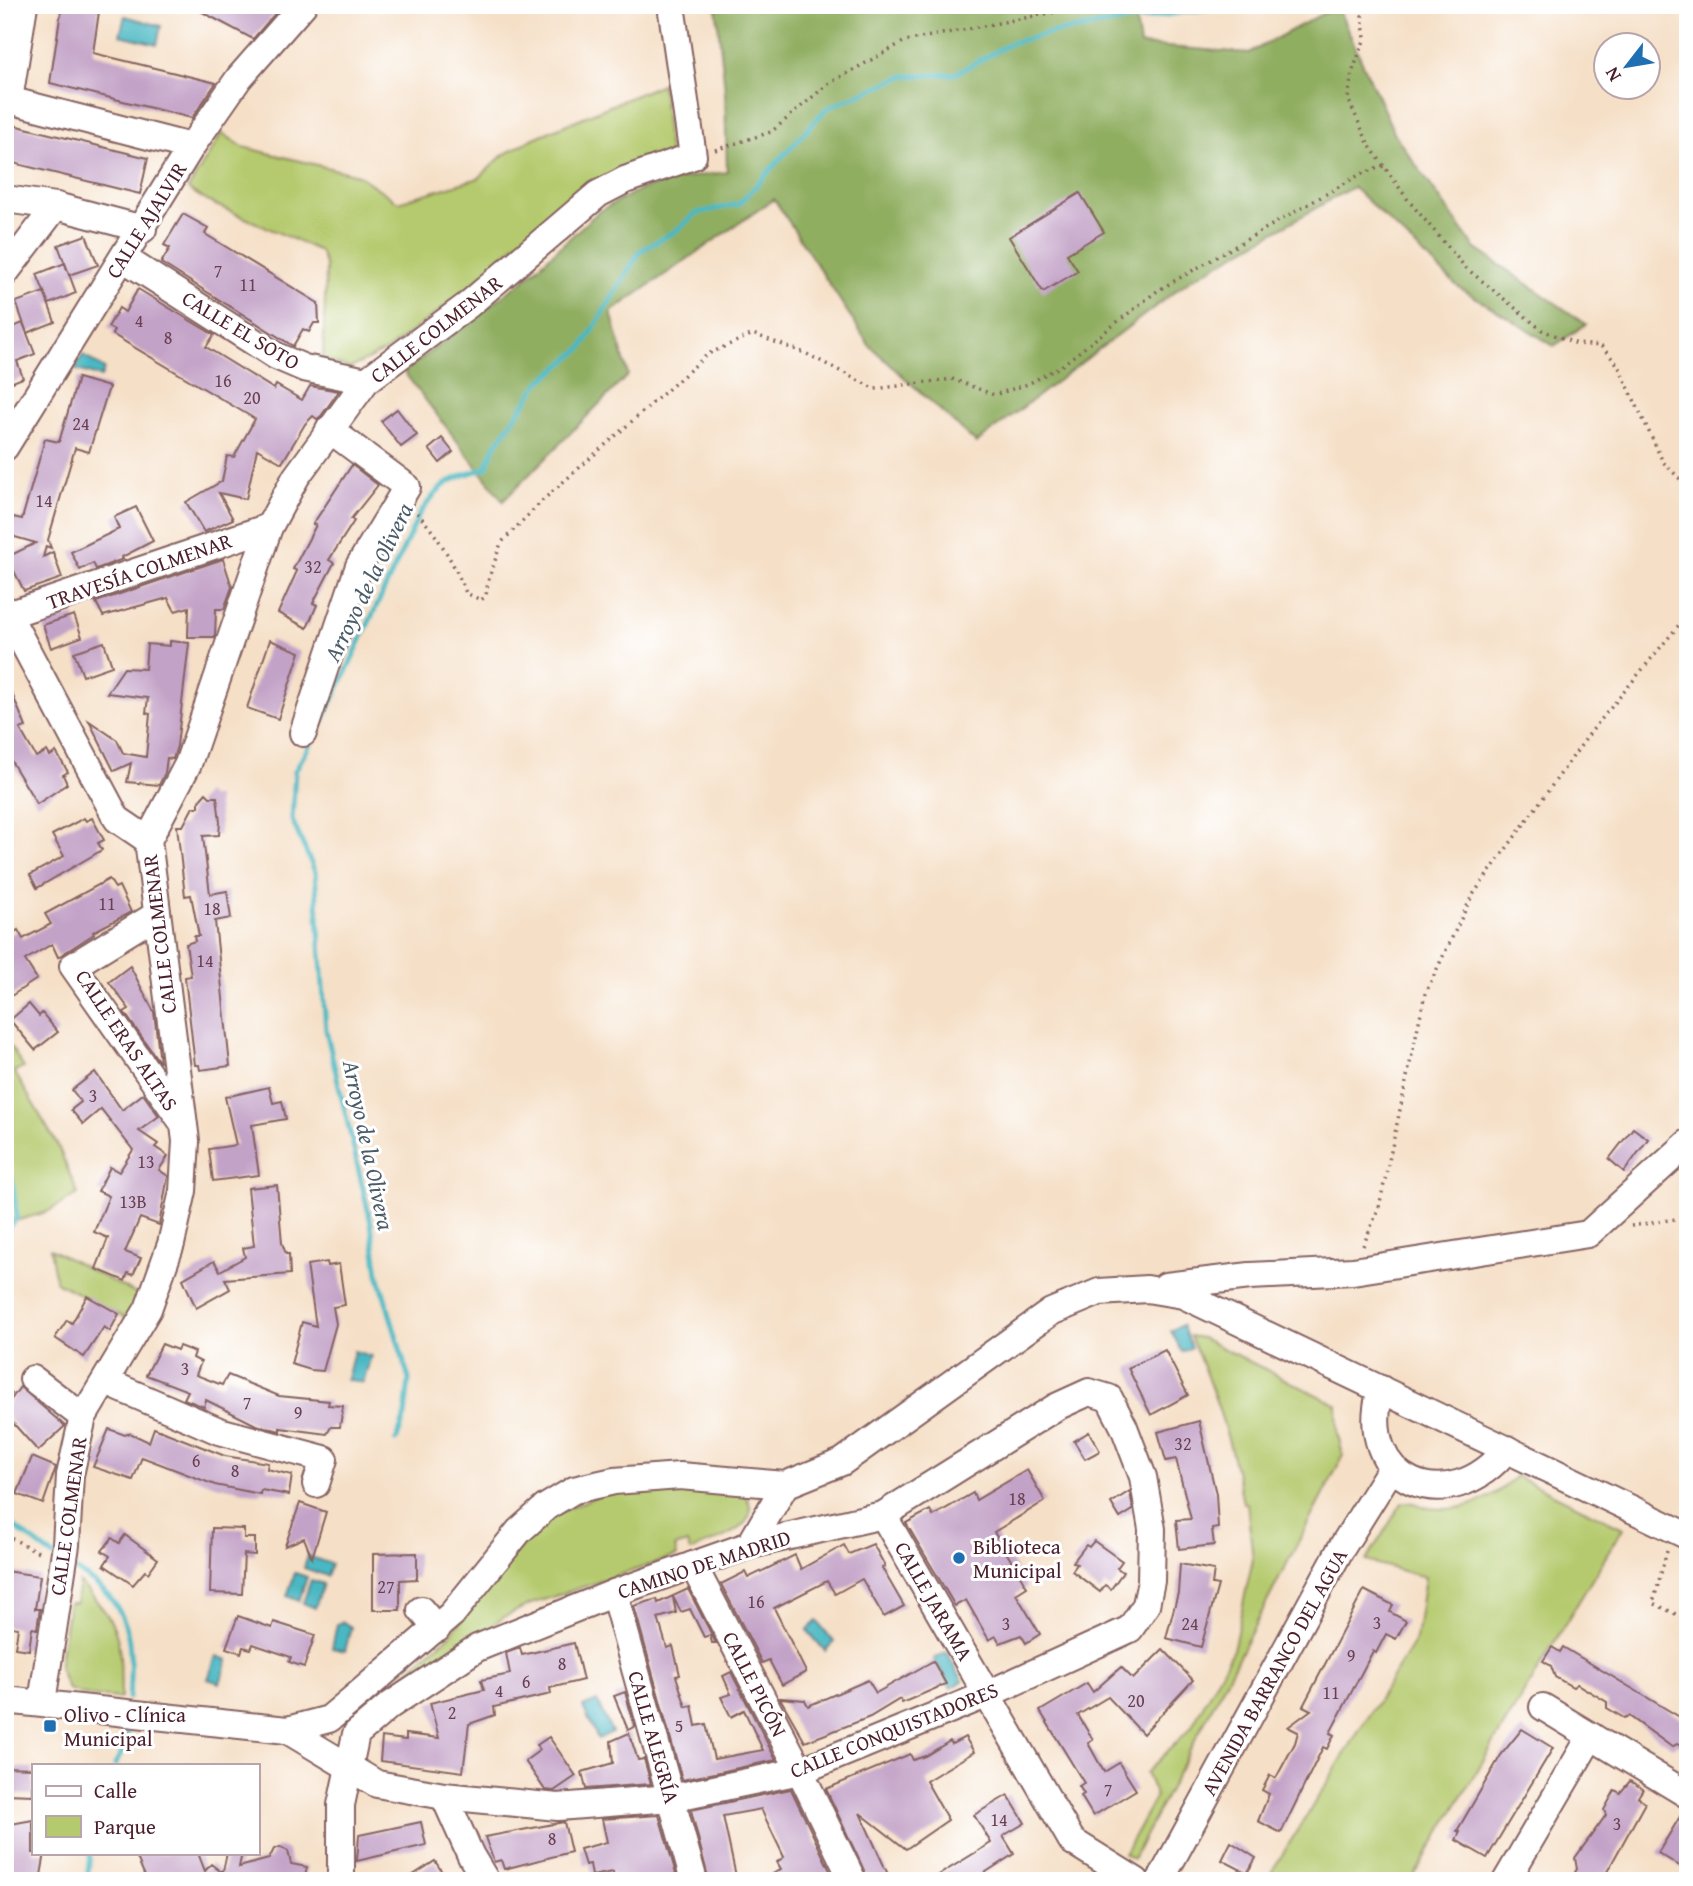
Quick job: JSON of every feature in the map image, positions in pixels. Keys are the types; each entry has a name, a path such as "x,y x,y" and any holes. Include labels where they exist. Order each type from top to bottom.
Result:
{"street":[{"path":"24,5 7,100 191,147"},
{"name":"CALLE AJALVIR","path":"5,447 143,229 191,147 239,78 303,5"},
{"path":"671,5 693,156"},
{"name":"CALLE COLMENAR","path":"42,1702 66,1545 70,1475 83,1417 148,1309 172,1244 183,1191 186,1141 156,915 149,840 188,764 270,527 296,477 366,382 468,305 598,194 625,180 693,156"},
{"path":"5,199 56,206 143,229"},
{"path":"5,273 56,206"},
{"name":"CALLE EL SOTO","path":"124,258 275,356 304,369 366,382"},
{"path":"303,733 359,566 407,487 329,429"},
{"name":"TRAVESÍA COLMENAR","path":"7,612 270,527"},
{"path":"7,612 117,819 149,840"},
{"name":"CALLE ERAS ALTAS","path":"156,915 73,967 183,1124"},
{"path":"5,1700 42,1702 292,1733 329,1719 519,1531 546,1507 574,1490 614,1481 680,1476 785,1485 842,1462 1051,1312 1099,1292 1250,1276 1353,1271 1588,1234 1688,1143"},
{"path":"1147,1289 1183,1295 1680,1533"},
{"path":"33,1379 83,1417"},
{"path":"106,1382 219,1431 324,1459 316,1484"},
{"path":"1381,1389 1375,1410 1378,1447 1392,1467 1414,1483 1437,1488 1466,1483 1493,1467 1507,1449"},
{"name":"CAMINO DE MADRID","path":"356,1734 389,1706 477,1648 614,1593 750,1545 883,1515 1056,1407 1089,1392"},
{"name":"CALLE CONQUISTADORES","path":"292,1733 377,1784 444,1796 558,1807 671,1798 800,1771 988,1694 1130,1629 1146,1605 1151,1581 1152,1529 1143,1477 1124,1427 1109,1398 1089,1392"},
{"name":"AVENIDA BARRANCO DEL AGUA","path":"1156,1880 1339,1552 1392,1467"},
{"path":"750,1545 785,1485"},
{"name":"CALLE JARAMA","path":"883,1515 1072,1840 1156,1880"},
{"name":"CALLE PICÓN","path":"693,1565 800,1771 853,1881"},
{"name":"CALLE ALEGRÍA","path":"614,1593 694,1881"},
{"path":"1543,1707 1688,1795"},
{"path":"329,1719 356,1734 341,1805 341,1881"},
{"path":"1506,1881 1599,1741"},
{"path":"1526,1881 1599,1741"},
{"path":"444,1796 471,1856 486,1881"}],"path":[{"path":"693,156 771,132 828,84 905,41 1092,5"},
{"path":"1124,5 1164,5"},
{"path":"1373,5 1362,16 1365,38 1352,73 1348,99 1368,145 1408,200 1465,267 1542,330 1577,344 1601,346 1618,365 1664,462 1688,487"},
{"path":"401,496 428,524 458,574 466,593 481,600 486,596 488,581 501,543 544,499 708,354 753,334 805,353 875,389 953,379 994,394 1028,384 1062,366 1157,291 1361,174 1384,166"},
{"path":"1353,1271 1380,1207 1425,993 1472,895 1590,733 1688,614"},
{"path":"1588,1234 1688,1217"},
{"path":"1680,1533 1653,1603 1688,1619"},
{"path":"7,1535 62,1565"}],"green space":[{"path":"716,5 1133,5 1140,45 1249,53 1337,6 1395,135 1475,248 1586,324 1554,346 1457,286 1353,187 1190,280 976,443 869,345 774,199 611,312 628,375 503,501 404,372 525,279 599,211 639,190 678,179 727,172 725,90"},
{"path":"662,84 669,153 591,186 533,228 465,291 386,351 350,368 323,359 326,267 320,251 209,202 188,189 222,133 243,147 358,175 398,202 479,178 503,155 534,138"},
{"path":"5,1038 24,1068 14,1071 58,1146 78,1194 47,1212 5,1224"},
{"path":"50,1249 142,1297 131,1321 56,1282"},
{"path":"1190,1336 1202,1338 1337,1405 1338,1434 1343,1456 1133,1859 1124,1854 1156,1796 1146,1773 1191,1728 1233,1650 1253,1559 1247,1503 1243,1503 1222,1418"},
{"path":"1516,1476 1623,1528 1411,1881 1266,1881 1416,1639 1425,1577 1366,1561 1402,1503 1442,1509 1465,1506 1487,1498"},
{"path":"639,1489 744,1494 750,1505 749,1515 744,1524 735,1531 712,1542 690,1551 687,1543 675,1547 677,1556 528,1605 506,1616 376,1703 374,1699 450,1635 522,1544 558,1513 601,1494"},
{"path":"79,1582 104,1610 116,1634 121,1698 89,1696 68,1689 59,1668 69,1603 76,1603"}],"water":[{"path":"125,16 161,26 157,44 120,35"},
{"path":"83,355 104,369 101,377 74,369"},
{"path":"1182,1325 1191,1347 1182,1352 1171,1331"},
{"path":"354,1351 371,1356 363,1383 347,1379"},
{"path":"308,1556 331,1564 327,1576 304,1568"},
{"path":"295,1573 307,1577 299,1601 287,1596"},
{"path":"311,1580 323,1584 315,1608 303,1603"},
{"path":"817,1621 834,1642 825,1651 807,1630"},
{"path":"343,1622 351,1627 345,1651 332,1648 337,1624"},
{"path":"946,1652 963,1681 951,1688 934,1659"},
{"path":"216,1656 228,1660 220,1683 208,1679"},
{"path":"597,1701 612,1732 598,1739 583,1707"}],"building":[{"path":"62,5 100,5 93,53 216,83 192,118 50,83"},
{"path":"189,5 272,5 279,9 253,39"},
{"path":"5,123 148,158 140,194 5,161"},
{"path":"1080,193 1104,232 1067,254 1078,271 1043,292 1009,237"},
{"path":"183,214 208,228 205,234 318,303 319,323 314,323 309,332 303,329 293,346 161,263 170,248 164,245"},
{"path":"86,235 98,265 69,275 58,245"},
{"path":"65,263 76,293 49,304 37,274"},
{"path":"138,289 214,335 206,347 274,389 276,385 302,400 310,386 339,391 321,416 317,419 313,416 305,424 282,463 257,449 246,499 219,493 233,519 204,532 186,502 222,481 227,456 234,457 255,419 112,334 114,330 108,327 119,308 125,312"},
{"path":"44,292 55,322 27,333 16,302"},
{"path":"23,323 35,354 17,361 23,378 5,385 5,330"},
{"path":"78,378 109,387 89,452 75,448 48,540 51,548 46,546 43,557 53,552 62,578 24,591 7,557 36,543 8,535 13,517 22,519 45,439 59,442"},
{"path":"397,409 417,435 401,447 381,421"},
{"path":"442,438 453,452 440,463 429,449"},
{"path":"352,465 378,485 351,519 354,521 329,560 334,563 313,603 317,605 307,628 278,613 297,571 293,569 316,525 313,524"},
{"path":"136,507 153,541 122,557 123,559 96,569 93,563 80,570 71,552 119,529 114,517"},
{"path":"223,559 232,587 224,609 216,609 215,637 188,637 189,607 175,611 168,598 103,616 96,602"},
{"path":"74,615 82,637 51,648 43,625"},
{"path":"270,640 300,652 278,719 247,708"},
{"path":"170,641 189,643 177,746 173,759 167,758 165,773 159,785 127,782 131,763 114,771 89,721 117,740 123,753 146,757 150,714 146,713 148,698 107,693 124,668 145,669 147,644 170,646"},
{"path":"104,642 112,666 83,676 74,652"},
{"path":"5,677 26,727 20,729 36,757 47,751 50,756 56,752 68,772 63,775 67,784 37,804 5,751"},
{"path":"206,793 210,797 217,797 220,822 219,835 203,836 210,894 227,891 231,918 215,921 230,1066 200,1070 199,1065 195,1065 185,977 191,976 186,944 195,941 194,936 199,936 191,895 185,896 177,826 183,826 193,807 199,807 199,801"},
{"path":"84,818 86,821 92,818 104,840 98,843 102,850 37,888 30,875 64,856 52,835"},
{"path":"109,879 115,888 119,886 131,912 93,932 94,934 58,957 52,944 25,960 37,979 11,996 5,988 5,938 18,930 23,939 51,924 45,914"},
{"path":"130,966 154,1012 160,1063 124,1012 129,1009 109,982"},
{"path":"29,1004 39,1016 42,1013 58,1032 35,1050 10,1020"},
{"path":"95,1072 122,1110 143,1094 159,1116 139,1131 158,1144 155,1147 168,1156 159,1170 168,1176 159,1225 140,1218 125,1252 141,1258 133,1275 128,1273 125,1281 96,1269 108,1238 94,1232 109,1196 98,1191 110,1167 119,1172 133,1150 101,1109 83,1124 71,1110 81,1102 72,1090"},
{"path":"269,1087 273,1103 282,1101 286,1119 252,1125 259,1175 213,1181 209,1149 236,1145 225,1097"},
{"path":"1633,1128 1648,1139 1624,1172 1609,1159"},
{"path":"277,1185 282,1243 286,1254 289,1254 290,1274 225,1279 230,1289 196,1308 183,1279 214,1261 220,1271 245,1257 243,1248 254,1246 248,1188"},
{"path":"327,1262 328,1266 339,1264 345,1305 333,1307 336,1324 323,1371 311,1370 291,1364 302,1322 316,1326 307,1265"},
{"path":"87,1296 119,1314 110,1331 104,1327 84,1357 55,1338 67,1320 72,1323"},
{"path":"162,1344 177,1350 179,1346 195,1352 193,1358 201,1362 196,1375 222,1385 228,1375 279,1396 329,1401 328,1405 343,1406 340,1427 331,1427 327,1434 280,1428 280,1431 256,1425 206,1400 204,1407 184,1399 188,1391 146,1375"},
{"path":"1165,1350 1188,1395 1151,1415 1128,1368"},
{"path":"20,1387 65,1426 38,1451 5,1414 5,1408"},
{"path":"1199,1421 1216,1494 1218,1528 1212,1529 1214,1545 1179,1549 1176,1520 1191,1519 1176,1459 1166,1461 1158,1432"},
{"path":"154,1428 225,1456 268,1463 267,1469 292,1475 289,1495 261,1490 260,1494 215,1485 142,1457 133,1480 93,1467 109,1429 125,1435 130,1433 149,1442"},
{"path":"1089,1432 1100,1451 1085,1459 1074,1441"},
{"path":"32,1457 56,1467 43,1504 17,1494"},
{"path":"1027,1470 1045,1501 994,1532 1027,1587 1016,1594 1040,1634 1026,1643 1021,1635 1000,1643 996,1636 989,1640 966,1600 955,1606 906,1523 930,1510 933,1516 973,1493 976,1500"},
{"path":"1130,1491 1133,1510 1120,1518 1111,1503"},
{"path":"300,1503 326,1512 312,1558 304,1538 285,1546"},
{"path":"212,1528 244,1529 244,1538 255,1538 255,1555 244,1554 242,1594 210,1593"},
{"path":"125,1535 158,1559 148,1573 145,1571 133,1585 104,1565 110,1556 102,1551 112,1538 119,1543"},
{"path":"1094,1541 1122,1561 1117,1568 1123,1572 1111,1589 1105,1585 1100,1592 1072,1571 1077,1564 1073,1562 1086,1545 1089,1547"},
{"path":"873,1544 885,1566 882,1568 904,1606 884,1617 862,1579 835,1594 827,1581 774,1608 806,1672 782,1685 769,1660 762,1663 721,1584 745,1572 748,1578 795,1555 801,1569 844,1545 849,1554"},
{"path":"417,1553 417,1579 400,1580 400,1610 373,1610 373,1554"},
{"path":"1180,1564 1214,1570 1212,1584 1218,1585 1201,1647 1166,1638 1178,1593"},
{"path":"5,1571 40,1576 35,1609 40,1609 37,1629 32,1628 29,1650 15,1648 18,1628 5,1626"},
{"path":"688,1589 716,1643 712,1643 710,1635 704,1637 690,1609 681,1612 673,1597 676,1613 658,1618 667,1648 673,1646 680,1675 676,1676 686,1707 692,1705 696,1726 706,1724 714,1759 763,1750 744,1710 731,1717 721,1697 731,1694 723,1676 731,1672 776,1760 682,1780 634,1606 657,1599 658,1603"},
{"path":"1364,1590 1393,1605 1390,1612 1406,1621 1396,1639 1386,1634 1376,1653 1373,1651 1330,1733 1334,1735 1327,1749 1323,1747 1281,1833 1258,1821 1269,1794 1262,1790 1270,1775 1276,1778 1295,1743 1298,1732 1288,1727 1311,1710 1303,1706"},
{"path":"238,1616 272,1628 274,1622 315,1635 304,1667 289,1662 291,1657 253,1644 251,1649 243,1647 241,1653 226,1648"},
{"path":"574,1643 583,1680 550,1688 551,1694 494,1707 495,1715 469,1724 463,1772 380,1761 382,1737 406,1740 406,1734 439,1738 430,1703 484,1690 481,1680 510,1674 506,1653 520,1648 522,1655"},
{"path":"1552,1647 1560,1652 1563,1647 1688,1722 1688,1738 1682,1747 1677,1744 1672,1747 1629,1716 1624,1718 1607,1708 1607,1702 1577,1684 1573,1687 1555,1677 1551,1666 1543,1661"},
{"path":"1163,1649 1193,1680 1143,1734 1108,1697 1078,1715 1093,1740 1088,1743 1104,1772 1119,1763 1136,1790 1093,1816 1081,1796 1084,1794 1079,1786 1084,1783 1040,1711 1087,1683 1093,1692 1121,1667 1133,1679"},
{"path":"933,1661 946,1684 902,1703 900,1699 870,1717 805,1742 780,1698 805,1700 808,1706 868,1680 876,1693"},
{"path":"625,1692 635,1727 628,1730 614,1696"},
{"path":"1522,1729 1553,1748 1487,1858 1456,1840 1460,1832 1457,1831 1501,1755"},
{"path":"629,1733 638,1760 644,1759 651,1784 586,1789 582,1772 613,1763 611,1741"},
{"path":"549,1737 576,1776 554,1791 545,1790 525,1761 540,1750 537,1745"},
{"path":"965,1737 974,1752 926,1781 948,1820 906,1849 860,1813 891,1881 869,1881 826,1789 910,1754 913,1760 925,1756 950,1741 952,1744"},
{"path":"5,1767 32,1768 32,1795 5,1794"},
{"path":"1630,1781 1643,1789 1638,1797 1645,1803 1602,1881 1570,1881 1577,1869 1575,1858 1606,1815 1604,1810 1615,1790 1620,1793"},
{"path":"791,1789 835,1881 761,1881 781,1869 777,1862 784,1857 761,1809 723,1816 737,1881 709,1881 691,1810"},
{"path":"1008,1795 1025,1823 1003,1836 1014,1854 972,1881 929,1881 991,1843 974,1815"},
{"path":"1684,1810 1688,1811 1688,1871 1658,1853"},
{"path":"659,1815 678,1881 614,1881 613,1872 592,1876 590,1864 585,1865 580,1849 607,1842 602,1819"},
{"path":"32,1820 32,1854 45,1854 40,1881 9,1881 5,1825"},
{"path":"421,1822 426,1845 357,1861 359,1835"},
{"path":"564,1822 571,1852 504,1869 501,1860 494,1862 485,1837"},
{"path":"1231,1842 1256,1858 1247,1873 1222,1860"},
{"path":"280,1847 288,1851 291,1864 307,1867 304,1881 187,1881 184,1878 147,1881 135,1854 198,1854 205,1871 211,1864 223,1871 227,1854 242,1854 239,1867 269,1859 274,1849"},
{"path":"435,1861 448,1881 404,1881"}],"waterway":[{"name":"Arroyo de la Olivera","path":"396,1441 405,1416 409,1379 378,1274 371,1223 326,1030 315,872 292,820 295,771 323,721 419,515 433,496 454,479 486,468 495,446 539,383 582,348 640,251 677,230 697,213 739,204 827,108 904,76 955,74 1011,43 1050,33 1230,5"},
{"path":"5,1166 12,1179 17,1217 5,1232"},
{"path":"5,1520 53,1556"},
{"path":"77,1571 95,1583 119,1610 129,1641 129,1698"},
{"path":"116,1764 126,1745 127,1727"},
{"path":"87,1881 90,1854"}],"place":[{"name":"Biblioteca Municipal","path":"959,1558"},
{"name":"Olivo - Clínica Municipal","path":"50,1726"}]}
